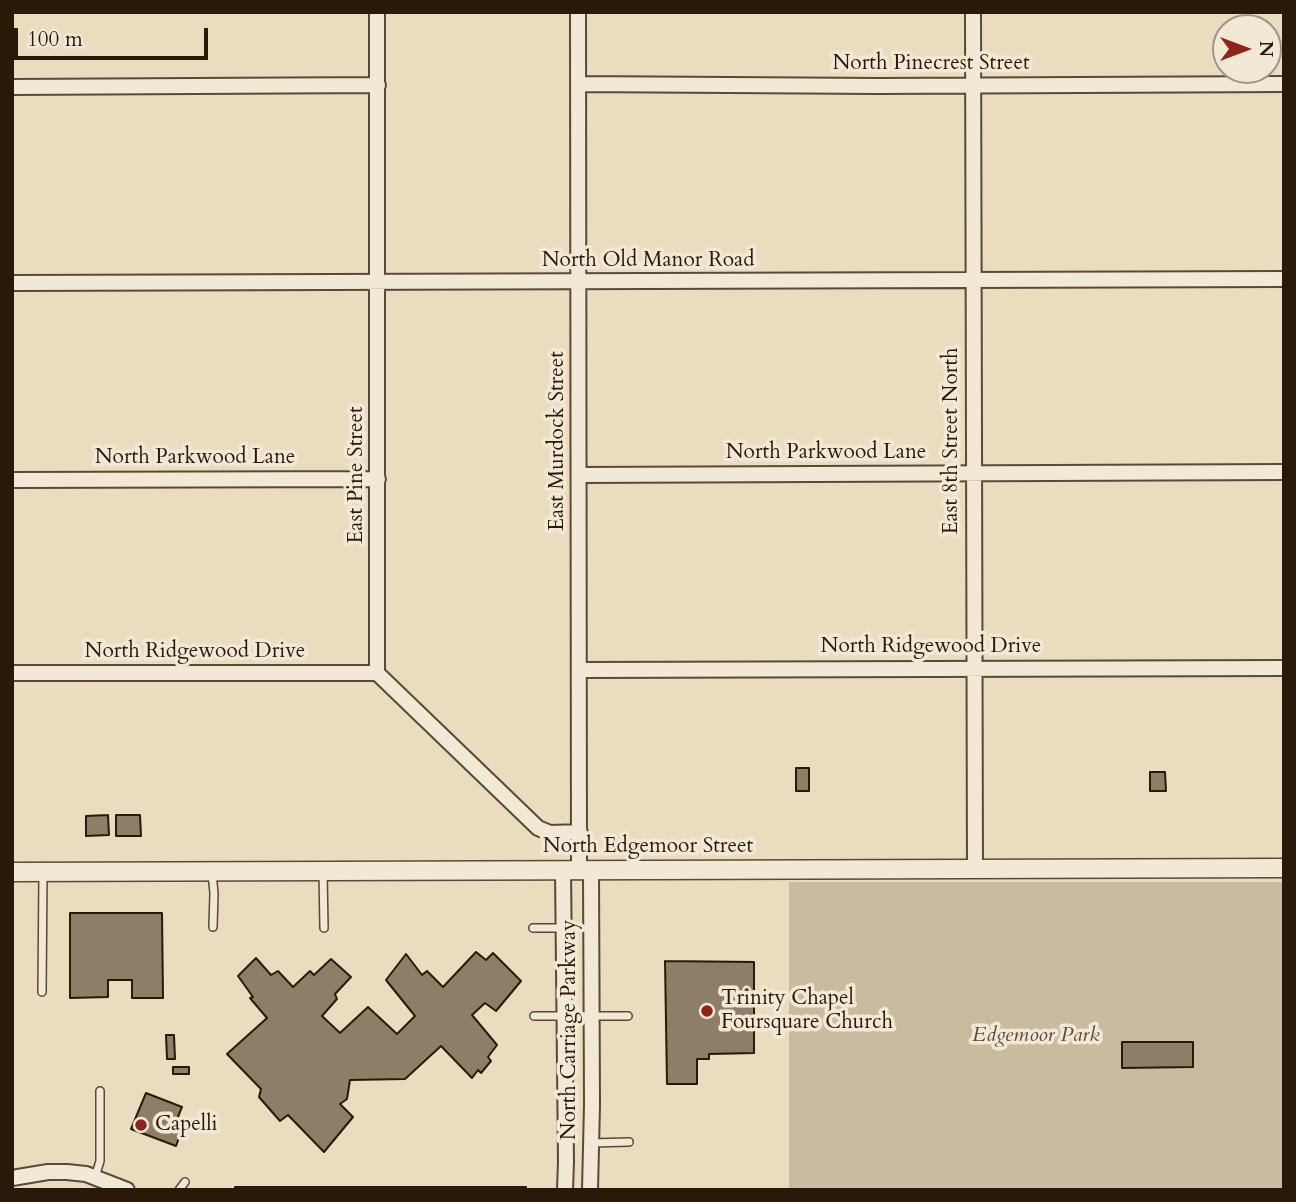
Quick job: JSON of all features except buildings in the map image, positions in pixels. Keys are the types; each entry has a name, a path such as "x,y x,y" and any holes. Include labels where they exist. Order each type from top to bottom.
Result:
{"street":[{"name":"East Pine Street","path":"377,12 377,673"},
{"name":"East Murdock Street","path":"578,12 578,870"},
{"name":"East 8th Street North","path":"972,12 975,869"},
{"name":"North Pinecrest Street","path":"578,84 1284,84"},
{"path":"12,87 377,85"},
{"name":"North Old Manor Road","path":"12,283 1284,279"},
{"name":"North Parkwood Lane","path":"579,475 1284,472"},
{"name":"North Parkwood Lane","path":"12,480 378,479"},
{"name":"North Ridgewood Drive","path":"579,670 1284,668"},
{"name":"North Ridgewood Drive","path":"12,673 377,673"},
{"path":"377,673 538,828 550,833 580,832"},
{"name":"North Edgemoor Street","path":"12,872 1284,869"},
{"name":"North Carriage Parkway","path":"565,1190 564,928 578,870"},
{"name":"North Carriage Parkway","path":"578,870 591,1016 590,1190"},
{"path":"12,1178 67,1172 95,1177 127,1190"}],"lane":[{"path":"42,992 43,871"},
{"path":"212,872 213,927"},
{"path":"323,872 324,928"},
{"path":"533,928 564,928"},
{"path":"534,1016 628,1016"},
{"path":"95,1177 100,1161 100,1091"},
{"path":"591,1143 629,1142"},
{"path":"178,1190 185,1182"}],"green space":[{"name":"Edgemoor Park","path":"789,882 1284,882 1284,1190 789,1190"}],"place":[{"name":"Trinity Chapel Foursquare Church","path":"707,1011"},
{"name":"Capelli","path":"141,1125"}]}
